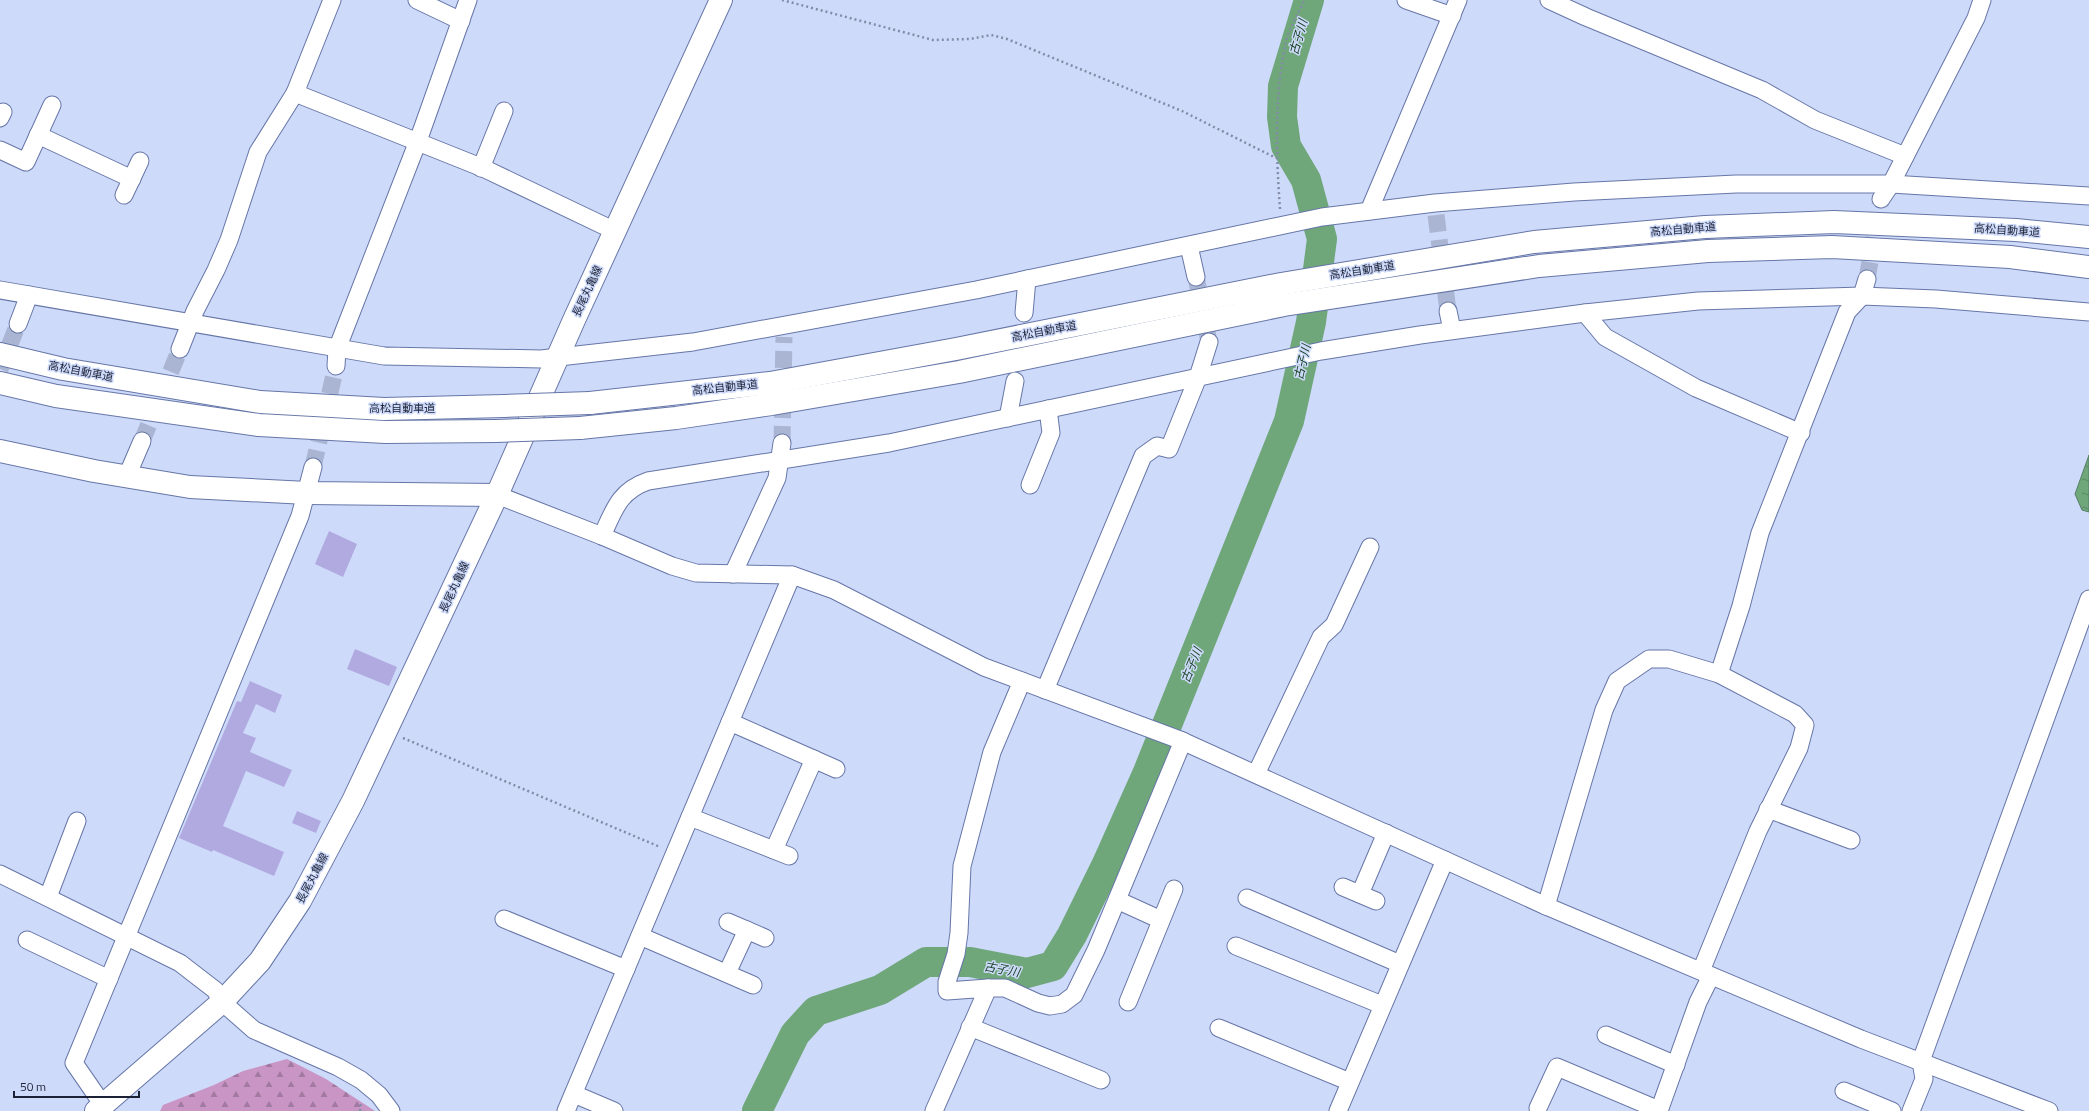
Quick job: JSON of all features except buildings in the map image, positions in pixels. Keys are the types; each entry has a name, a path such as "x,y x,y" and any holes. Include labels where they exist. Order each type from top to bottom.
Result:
{"main road":[{"name":"長尾丸亀線","path":"100,1108 222,1002 260,961 300,901 353,801 497,495 615,231 722,0"},
{"name":"高松自動車道","path":"0,383 56,396 259,425 385,432 496,431 580,428 698,415 959,372 1282,295 1350,272 1534,242 1705,226 1834,222 2016,230 2089,237"},
{"name":"高松自動車道","path":"0,354 63,369 260,402 384,409 590,403 770,383 956,349 1282,295 1353,294 1539,266 1708,251 1832,247 2010,257 2089,267"},
{"path":"0,451 190,487 307,493 497,495"}],"street":[{"path":"180,349 190,322 229,240 258,152 295,93 332,0"},
{"path":"416,0 461,22"},
{"path":"336,366 337,349 418,141 468,0"},
{"path":"1406,0 1452,16"},
{"path":"1369,211 1458,0"},
{"path":"1549,0 1586,17 1762,90 1815,120 1905,156"},
{"path":"1880,199 1891,184 1976,18 1982,0"},
{"path":"295,93 418,141 481,168 615,231"},
{"path":"0,150 26,162 52,105"},
{"path":"481,168 504,111"},
{"path":"38,135 132,178"},
{"path":"124,195 140,161"},
{"path":"0,290 384,356 541,359 782,331 1189,246 1322,216 1369,211 1435,209 1574,192 1736,184 1891,184 2089,196"},
{"path":"1189,246 1196,277"},
{"path":"1024,313 1027,279"},
{"path":"1719,674 1741,606 1760,532 1847,312 1862,296 1867,279"},
{"path":"18,324 29,295"},
{"path":"602,536 624,493 636,485 648,481 889,443 1321,351 1452,330 1585,313 1698,301 1862,296 1936,299 2089,312"},
{"path":"1448,312 1452,330"},
{"path":"1585,313 1605,337 1690,384 1800,433"},
{"path":"1045,690 1143,456 1157,446 1169,449 1198,377 1209,342"},
{"path":"1008,418 1015,381"},
{"path":"1030,485 1051,433 1048,409"},
{"path":"127,476 142,441"},
{"path":"733,574 777,478 782,443"},
{"path":"100,1108 74,1063 300,516 313,467"},
{"path":"497,495 602,536 672,566 696,573 792,575 834,590 984,666 1182,740 1546,906 1862,1038 2049,1111"},
{"path":"1256,774 1321,637 1334,625 1370,547"},
{"path":"566,1111 792,575"},
{"path":"1912,1111 1924,1079 1921,1061 2089,599"},
{"path":"1538,1108 1557,1067 1659,1110 1698,1002 1706,974 1749,852 1798,748 1805,724 1795,714 1719,674 1669,659 1649,658 1616,681 1604,710 1546,906"},
{"path":"1022,681 992,752 962,866 959,933 956,954 947,982 947,991 1005,988 1038,1003 1050,1006 1062,1004 1074,995 1117,900 1182,740"},
{"path":"730,722 836,769"},
{"path":"690,817 782,853 814,759"},
{"path":"1768,809 1851,840"},
{"path":"48,897 77,821"},
{"path":"1360,894 1386,833"},
{"path":"1338,1111 1445,860"},
{"path":"0,874 180,963 215,990 222,1002 254,1030 338,1067 361,1080 379,1095 391,1111"},
{"path":"1343,887 1376,901"},
{"path":"1128,1002 1174,889"},
{"path":"1247,898 1400,964"},
{"path":"1117,900 1161,920"},
{"path":"504,919 626,969"},
{"path":"728,922 765,938"},
{"path":"726,973 747,930"},
{"path":"640,936 753,985"},
{"path":"27,940 109,979"},
{"path":"1236,946 1382,1005"},
{"path":"934,1111 988,988"},
{"path":"970,1027 1101,1080"},
{"path":"1219,1028 1350,1082"},
{"path":"1606,1034 1676,1065"},
{"path":"1844,1091 1892,1111"},
{"path":"574,1094 614,1111"}],"path":[{"path":"782,0 933,40 970,38 990,34 1007,39 1182,111 1276,158"},
{"path":"1288,224 1276,158 1279,94 1286,41 1304,0"},
{"path":"386,731 675,854"}],"green space":[{"path":"287,1059 326,1079 375,1111 160,1111 163,1105 214,1085 243,1071"}],"water":[{"path":"2089,455 2089,512 2082,510 2075,494"}],"waterway":[{"name":"古子川","path":"757,1111 795,1034 816,1011 880,990 926,962 970,962 1027,973 1053,966 1072,935 1106,866 1148,772 1289,421 1311,322 1322,239 1306,180 1286,146 1282,117 1283,86 1309,0"}],"tunnel":[{"path":"1867,279 1881,199"},
{"path":"1436,215 1448,311"},
{"path":"1196,277 1209,342"},
{"path":"0,369 18,324"},
{"path":"782,443 784,337"},
{"path":"142,441 180,349"},
{"path":"313,467 336,366"}]}
